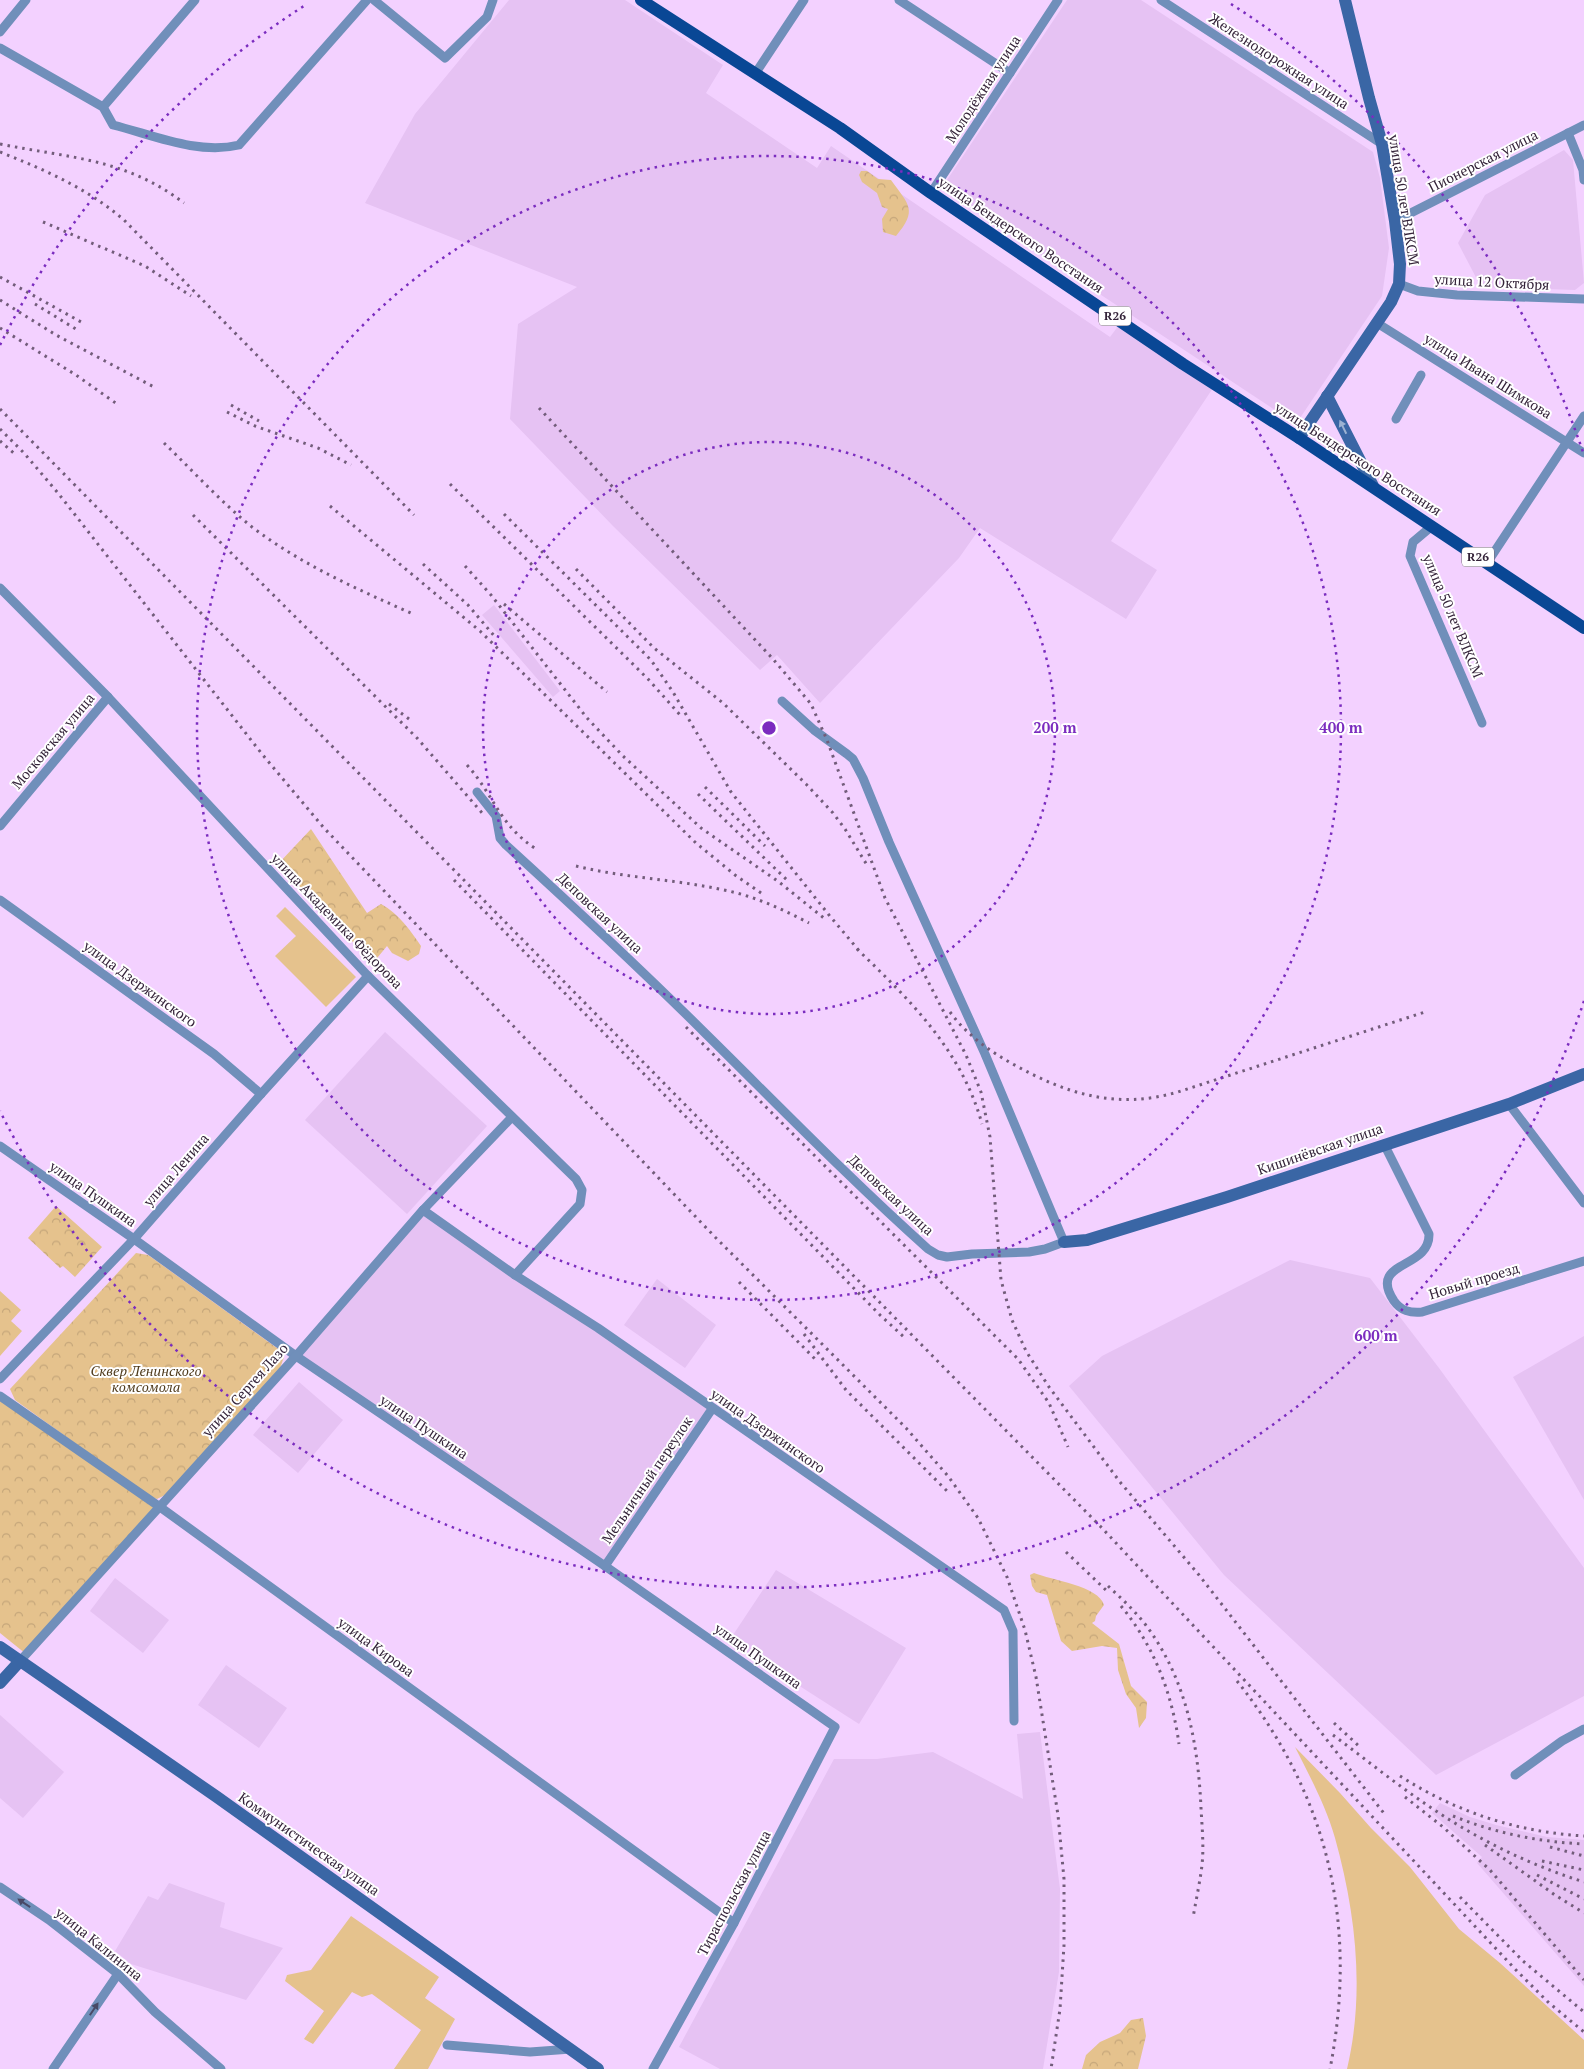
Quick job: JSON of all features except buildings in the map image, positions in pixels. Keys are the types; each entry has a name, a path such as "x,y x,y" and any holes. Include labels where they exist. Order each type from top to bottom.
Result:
{"main road":[{"name":"улица Бендерского Восстания","path":"640,0 845,132 931,193 1215,385 1372,486 1584,628"}],"street":[{"path":"0,32 26,0"},
{"path":"103,107 195,0"},
{"path":"0,48 103,107 113,125 194,145 229,147 239,144 367,0"},
{"path":"374,0 445,58 487,17 493,0"},
{"path":"755,74 804,0"},
{"path":"899,0 1010,73"},
{"name":"Молодёжная улица","path":"931,193 1058,0"},
{"name":"Железнодорожная улица","path":"1161,0 1382,144"},
{"name":"улица 50 лет ВЛКСМ","path":"1299,438 1391,302 1399,284 1400,264 1395,221 1382,144 1345,0"},
{"name":"Пионерская улица","path":"1395,221 1584,125"},
{"path":"1568,133 1583,170 1584,180"},
{"name":"улица 12 Октября","path":"1399,284 1418,292 1584,299"},
{"name":"улица Ивана Шимкова","path":"1377,323 1584,453"},
{"path":"1396,419 1421,375"},
{"path":"1327,396 1372,486"},
{"path":"1487,563 1584,416"},
{"name":"улица 50 лет ВЛКСМ","path":"1432,526 1413,542 1410,556 1482,723"},
{"name":"улица Академика Фёдорова","path":"0,588 108,697 368,976 576,1179 582,1190 580,1204 515,1275"},
{"name":"Московская улица","path":"0,826 108,697"},
{"path":"782,701 814,730 847,754 863,778 985,1054 1064,1242"},
{"name":"Деповская улица","path":"477,792 496,816 500,838 506,845 612,944 864,1190 928,1249 947,1257 1029,1252 1045,1249 1064,1242"},
{"name":"улица Дзержинского","path":"0,900 214,1054 261,1094"},
{"name":"улица Ленина","path":"0,1379 134,1239 261,1094 368,976"},
{"name":"Кишинёвская улица","path":"1064,1242 1087,1240 1227,1197 1509,1104 1584,1074"},
{"path":"1509,1104 1584,1203"},
{"name":"улица Сергея Лазо","path":"0,1683 296,1356 424,1210 512,1117"},
{"name":"Новый проезд","path":"1384,1144 1429,1234 1429,1242 1426,1249 1389,1276 1386,1284 1388,1292 1397,1305 1404,1310 1422,1312 1584,1261"},
{"name":"улица Пушкина","path":"0,1146 134,1239 296,1356 605,1566 835,1727"},
{"name":"улица Дзержинского","path":"424,1210 515,1275 598,1328 1004,1610 1013,1631 1014,1721"},
{"name":"улица Кирова","path":"0,1396 160,1507 734,1923"},
{"name":"Мельничный переулок","path":"605,1566 712,1409"},
{"name":"Коммунистическая улица","path":"0,1647 217,1797 598,2069"},
{"name":"Тираспольская улица","path":"653,2069 734,1923 835,1727"},
{"path":"1515,1774 1562,1741 1584,1729"},
{"name":"улица Калинина","path":"0,1887 49,1920 118,1974 155,2012 221,2069"},
{"path":"53,2069 118,1974"},
{"path":"446,2046 530,2052 571,2049"}],"shaded area":[{"path":"509,0 625,0 723,65 706,93 817,168 831,146 1110,337 1122,321 1215,385 1111,541 1157,570 1126,619 980,528 959,558 820,703 777,655 760,670 613,526 510,419 518,324 577,287 365,203 415,114"},
{"path":"1067,0 1141,0 1373,152 1380,178 1389,248 1382,296 1296,424 941,189"},
{"path":"1564,150 1573,160 1584,283 1575,290 1481,287 1458,243 1485,195"},
{"path":"494,605 560,691 553,697 482,615"},
{"path":"385,1032 487,1126 407,1214 305,1120"},
{"path":"423,1210 712,1409 605,1566 296,1356"},
{"path":"1290,1260 1370,1278 1439,1368 1584,1568 1584,1696 1436,1775 1224,1575 1069,1386 1102,1356"},
{"path":"657,1279 716,1325 685,1368 624,1325"},
{"path":"1584,1336 1584,1500 1513,1377"},
{"path":"299,1382 343,1420 298,1473 253,1435"},
{"path":"776,1570 906,1648 859,1724 729,1641"},
{"path":"115,1578 169,1620 143,1653 90,1611"},
{"path":"226,1665 287,1708 259,1748 198,1705"},
{"path":"0,1715 64,1772 23,1818 0,1798"},
{"path":"1040,1732 1060,1889 1059,1972 1043,2069 720,2069 679,2047 834,1759 877,1759 933,1752 1023,1799 1017,1734"},
{"path":"1440,1803 1470,1817 1496,1825 1547,1837 1584,1840 1584,1986 1477,1863 1482,1857 1432,1813"},
{"path":"169,1883 225,1903 220,1927 283,1948 246,2000 131,1964 115,1951 148,1896 158,1900"}],"green space":[{"path":"861,171 867,171 878,179 891,180 906,202 909,208 907,220 896,236 883,232 882,219 888,209 882,207 877,193 862,182 859,175"},
{"path":"311,829 367,913 381,904 393,912 421,946 419,954 408,961 392,953 387,946 373,963 278,864"},
{"path":"285,907 356,977 326,1007 275,956 296,936 276,916"},
{"path":"56,1206 102,1247 75,1277 63,1266 60,1268 28,1238"},
{"name":"Сквер Ленинского комсомола","path":"136,1253 148,1255 158,1262 281,1351 284,1357 279,1371 167,1494 157,1499 147,1495 15,1400 10,1389"},
{"path":"0,1291 21,1310 11,1321 22,1331 0,1356"},
{"path":"0,1400 160,1507 26,1654 0,1633"},
{"path":"1034,1573 1074,1584 1100,1598 1104,1605 1092,1623 1119,1644 1131,1686 1147,1702 1146,1718 1139,1728 1136,1708 1126,1694 1118,1670 1117,1648 1102,1646 1072,1651 1061,1641 1047,1595 1036,1592 1032,1586 1030,1575"},
{"path":"1295,1747 1410,1867 1459,1929 1500,1963 1584,2040 1584,2069 1347,2069 1356,2011 1356,1953 1353,1924 1335,1838 1327,1814"},
{"path":"351,1916 439,1977 425,1998 455,2019 428,2069 394,2069 421,2030 372,1994 362,1997 352,1992 313,2044 304,2039 324,2011 285,1981 287,1975 311,1970"},
{"path":"1143,2018 1146,2036 1138,2069 1082,2069 1086,2055 1100,2042 1120,2033 1131,2020"}],"railway":[{"path":"0,144 73,157 118,168 162,188 184,203"},
{"path":"0,152 49,173 80,189 124,220 414,515"},
{"path":"43,222 145,266 191,296"},
{"path":"0,277 83,323"},
{"path":"0,300 56,335 154,387"},
{"path":"35,304 79,331"},
{"path":"0,328 76,375 117,404"},
{"path":"231,405 259,421"},
{"path":"539,408 773,659 811,704 827,740 885,898 966,1055 981,1092 990,1137 1001,1280 1012,1320 1026,1351 1049,1387 1120,1482 1199,1575 1386,1816"},
{"path":"0,409 1101,1527 1515,1969 1548,2002 1584,2032"},
{"path":"227,412 255,426 318,448 351,465"},
{"path":"0,429 24,453 58,493 262,754 324,828 715,1237 906,1428 948,1476 978,1518 1007,1577 1025,1630 1036,1677 1058,1815 1064,1879 1064,1945 1060,2009 1051,2069"},
{"path":"0,441 16,455"},
{"path":"164,443 229,507 271,541 310,565 413,614"},
{"path":"450,484 648,679 681,716"},
{"path":"330,506 480,631 696,843 735,875 764,895"},
{"path":"504,514 651,660 673,692 731,792 861,953"},
{"path":"193,515 417,738 483,814"},
{"path":"423,564 468,605 496,638"},
{"path":"465,566 491,595 587,718 623,756 701,828 779,882 825,919"},
{"path":"576,569 654,648 723,703 806,784 833,813 867,865"},
{"path":"504,604 607,692"},
{"path":"389,704 413,722"},
{"path":"467,765 513,830 536,849"},
{"path":"705,787 765,846"},
{"path":"698,794 788,881"},
{"path":"576,866 705,886 735,893 768,904 809,923"},
{"path":"454,880 880,1315 905,1338"},
{"path":"857,949 915,1008 948,1050 973,1098 982,1124"},
{"path":"950,1012 970,1034 986,1047 1031,1074 1072,1091 1112,1099 1155,1097 1178,1092 1425,1012"},
{"path":"686,1027 1018,1359 1049,1403 1068,1447"},
{"path":"739,1282 818,1362"},
{"path":"804,1334 846,1390 948,1492"},
{"path":"1066,1552 1109,1593"},
{"path":"1108,1586 1145,1624 1171,1666 1180,1689 1193,1735 1197,1759 1203,1844 1203,1858 1193,1918"},
{"path":"1121,1606 1143,1637 1160,1671 1172,1707 1179,1744"},
{"path":"1237,1681 1269,1725 1294,1770 1314,1817 1329,1864 1337,1914 1340,1964 1338,2016 1330,2069"},
{"path":"1334,1723 1360,1747"},
{"path":"1333,1735 1412,1794 1473,1834 1527,1861 1584,1882"},
{"path":"1400,1776 1443,1800 1488,1818 1535,1830 1584,1836"},
{"path":"1405,1797 1443,1827 1490,1870 1584,1980"},
{"path":"1453,1816 1517,1836 1584,1844"},
{"path":"1485,1845 1555,1895 1584,1913"},
{"path":"1550,1847 1584,1856"},
{"path":"1542,1861 1584,1870"},
{"path":"1537,1875 1584,1899"},
{"path":"1460,1897 1523,1961 1584,2012"}]}
